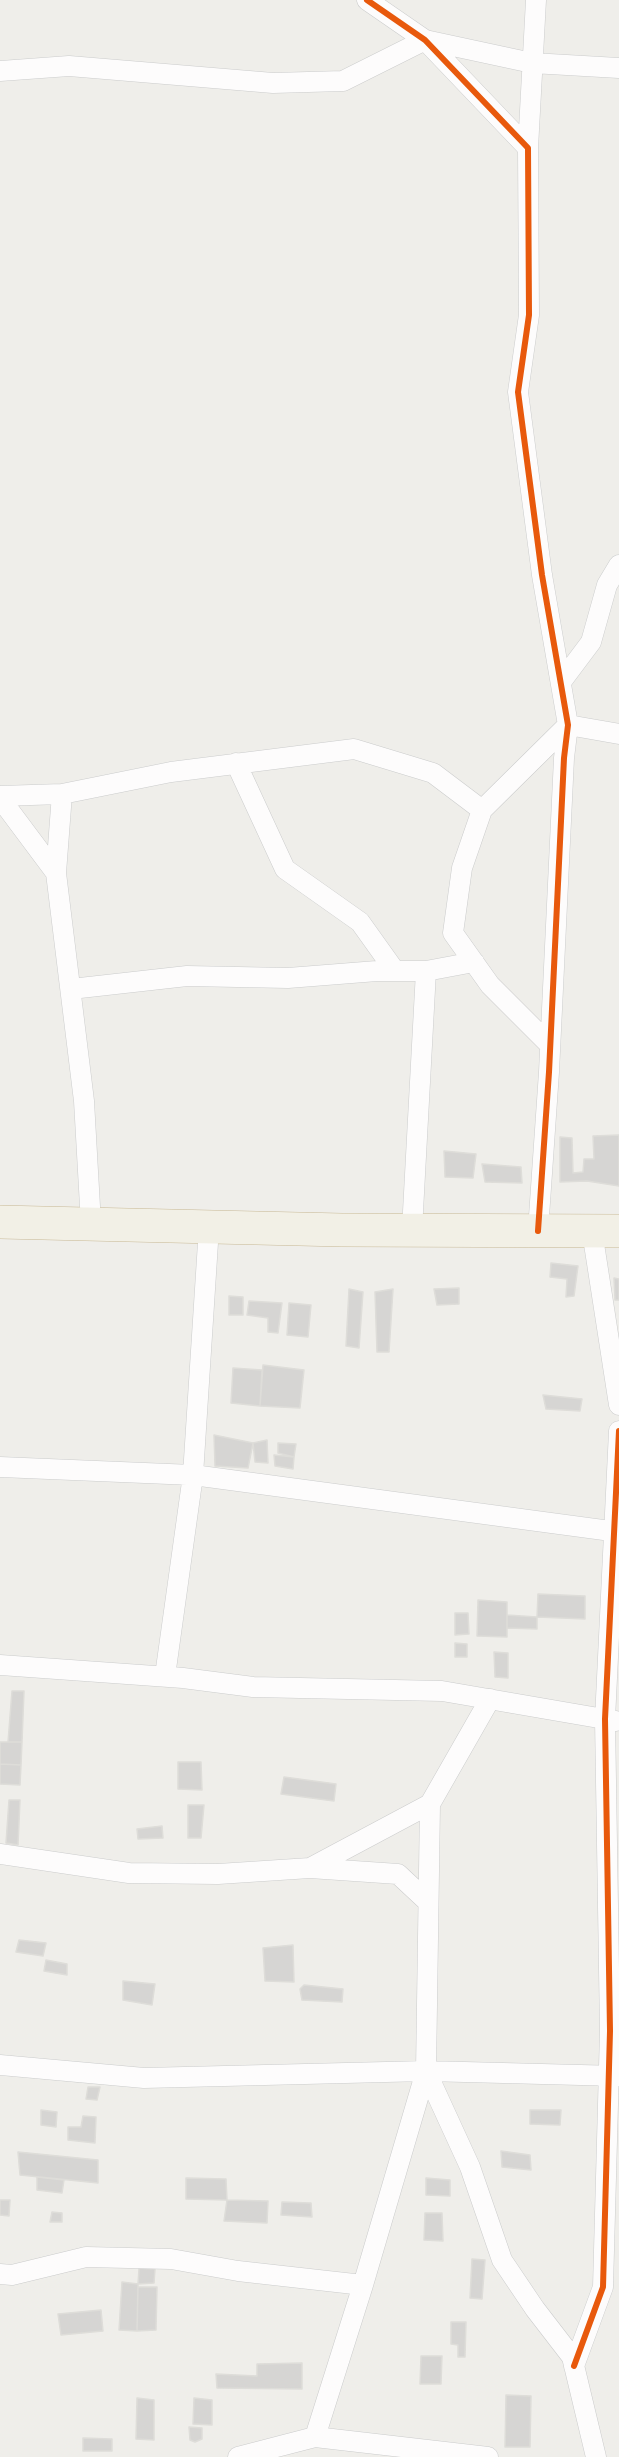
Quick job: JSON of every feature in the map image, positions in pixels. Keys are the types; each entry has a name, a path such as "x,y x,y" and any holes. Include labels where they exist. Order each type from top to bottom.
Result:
{"highway":[{"path":"0,1222 209,1227 605,1231"}],"street":[{"path":"367,0 425,40 528,148"},
{"path":"536,0 528,148 529,315 518,392 542,575 568,725 564,758 538,1231"},
{"path":"0,71 69,66 273,83 344,81 425,40 532,63 619,68"},
{"path":"561,682 591,642 607,585 619,565"},
{"path":"568,725 619,734"},
{"path":"550,1045 490,985 453,933 462,867 482,810 568,725"},
{"path":"0,797 62,794 171,772 354,749 433,773 482,810"},
{"path":"236,763 285,869 360,922 395,971"},
{"path":"62,794 56,873 84,1101 91,1224"},
{"path":"0,797 56,873"},
{"path":"71,989 187,976 288,978 426,971 474,962"},
{"path":"412,1230 426,971"},
{"path":"165,1676 193,1475 209,1227"},
{"path":"605,1231 619,1405"},
{"path":"574,2366 603,2287 614,2076 612,1720 619,1431"},
{"path":"0,1467 193,1475 617,1532"},
{"path":"0,1665 165,1676 253,1687 442,1691 612,1720"},
{"path":"315,2437 363,2285 426,2071 430,1804 490,1699"},
{"path":"310,1868 430,1804"},
{"path":"0,1854 129,1873 218,1874 310,1868 398,1874 428,1902"},
{"path":"0,2065 144,2078 426,2071 614,2076"},
{"path":"426,2071 470,2167 502,2260 535,2309 572,2357 596,2457"},
{"path":"0,2274 12,2275 86,2257 171,2259 238,2271 363,2285"},
{"path":"238,2457 315,2437 488,2457"}],"building":[{"path":"619,1135 619,1186 587,1181 560,1182 560,1137 572,1138 573,1173 583,1172 584,1159 594,1159 593,1136"},
{"path":"444,1151 476,1154 473,1178 445,1177"},
{"path":"482,1164 521,1167 522,1183 485,1182"},
{"path":"551,1263 578,1266 574,1296 566,1297 567,1279 550,1277"},
{"path":"614,1278 619,1279 619,1300 615,1300"},
{"path":"459,1288 459,1304 437,1305 434,1289"},
{"path":"349,1289 363,1292 359,1348 346,1346"},
{"path":"393,1289 389,1352 377,1352 375,1292"},
{"path":"229,1296 243,1297 243,1315 229,1315"},
{"path":"249,1301 282,1303 278,1333 268,1332 268,1318 247,1315"},
{"path":"289,1303 311,1305 308,1337 287,1335"},
{"path":"263,1365 304,1370 300,1408 260,1406"},
{"path":"233,1368 262,1370 260,1406 231,1403"},
{"path":"543,1395 582,1399 580,1411 546,1409"},
{"path":"214,1435 253,1443 248,1468 215,1466"},
{"path":"267,1440 268,1463 255,1462 253,1443"},
{"path":"278,1443 296,1444 294,1457 278,1453"},
{"path":"274,1455 294,1457 293,1469 275,1466"},
{"path":"538,1594 585,1596 585,1619 537,1617"},
{"path":"478,1600 507,1602 507,1637 477,1636"},
{"path":"455,1613 468,1613 469,1634 455,1635"},
{"path":"507,1615 537,1617 537,1629 507,1628"},
{"path":"455,1643 467,1644 467,1657 455,1657"},
{"path":"494,1652 508,1653 508,1678 495,1677"},
{"path":"12,1691 24,1691 22,1742 8,1742"},
{"path":"0,1742 22,1742 21,1765 0,1764"},
{"path":"178,1762 201,1762 202,1790 178,1789"},
{"path":"0,1764 21,1765 20,1785 0,1784"},
{"path":"284,1777 336,1784 334,1801 281,1794"},
{"path":"9,1800 20,1800 18,1845 6,1843"},
{"path":"188,1805 204,1805 201,1838 188,1838"},
{"path":"162,1826 163,1838 138,1839 137,1829"},
{"path":"19,1940 46,1943 43,1956 16,1952"},
{"path":"293,1945 294,1982 265,1981 263,1948"},
{"path":"46,1960 67,1964 67,1975 44,1971"},
{"path":"123,1981 155,1984 152,2005 123,2000"},
{"path":"304,1985 343,1989 342,2002 302,2000 300,1989"},
{"path":"88,2087 100,2087 97,2100 86,2099"},
{"path":"41,2110 57,2112 56,2127 41,2125"},
{"path":"530,2110 561,2110 560,2125 530,2124"},
{"path":"83,2116 96,2117 95,2143 68,2140 68,2127 81,2127"},
{"path":"501,2151 530,2155 531,2170 502,2167"},
{"path":"18,2152 98,2160 98,2183 20,2175"},
{"path":"37,2177 64,2180 62,2193 37,2190"},
{"path":"186,2178 226,2179 227,2200 186,2199"},
{"path":"426,2178 450,2180 450,2196 426,2195"},
{"path":"0,2200 10,2200 9,2216 0,2215"},
{"path":"227,2200 268,2201 267,2223 224,2221"},
{"path":"282,2202 311,2203 312,2217 281,2215"},
{"path":"52,2212 62,2213 62,2222 50,2222"},
{"path":"425,2213 442,2213 443,2241 424,2240"},
{"path":"472,2259 485,2260 482,2299 470,2298"},
{"path":"139,2268 155,2269 154,2283 138,2284"},
{"path":"122,2282 138,2284 137,2331 119,2330"},
{"path":"138,2287 157,2287 156,2330 137,2331"},
{"path":"101,2310 103,2331 61,2335 58,2314"},
{"path":"451,2322 466,2322 465,2357 458,2357 458,2345 451,2344"},
{"path":"421,2356 442,2356 441,2384 420,2384"},
{"path":"302,2363 302,2389 217,2388 216,2374 257,2376 257,2364"},
{"path":"506,2395 531,2396 530,2447 505,2447"},
{"path":"137,2398 154,2400 154,2440 136,2439"},
{"path":"194,2398 212,2400 212,2425 193,2424"},
{"path":"189,2427 202,2428 202,2439 195,2442 190,2440"},
{"path":"83,2438 112,2439 112,2451 83,2451"}],"cycle path":[{"path":"367,0 425,40 528,148 529,315 518,392 542,575 568,725 564,758 549,1072 538,1231"},
{"path":"574,2366 603,2287 610,2031 605,1719 619,1431"}]}
